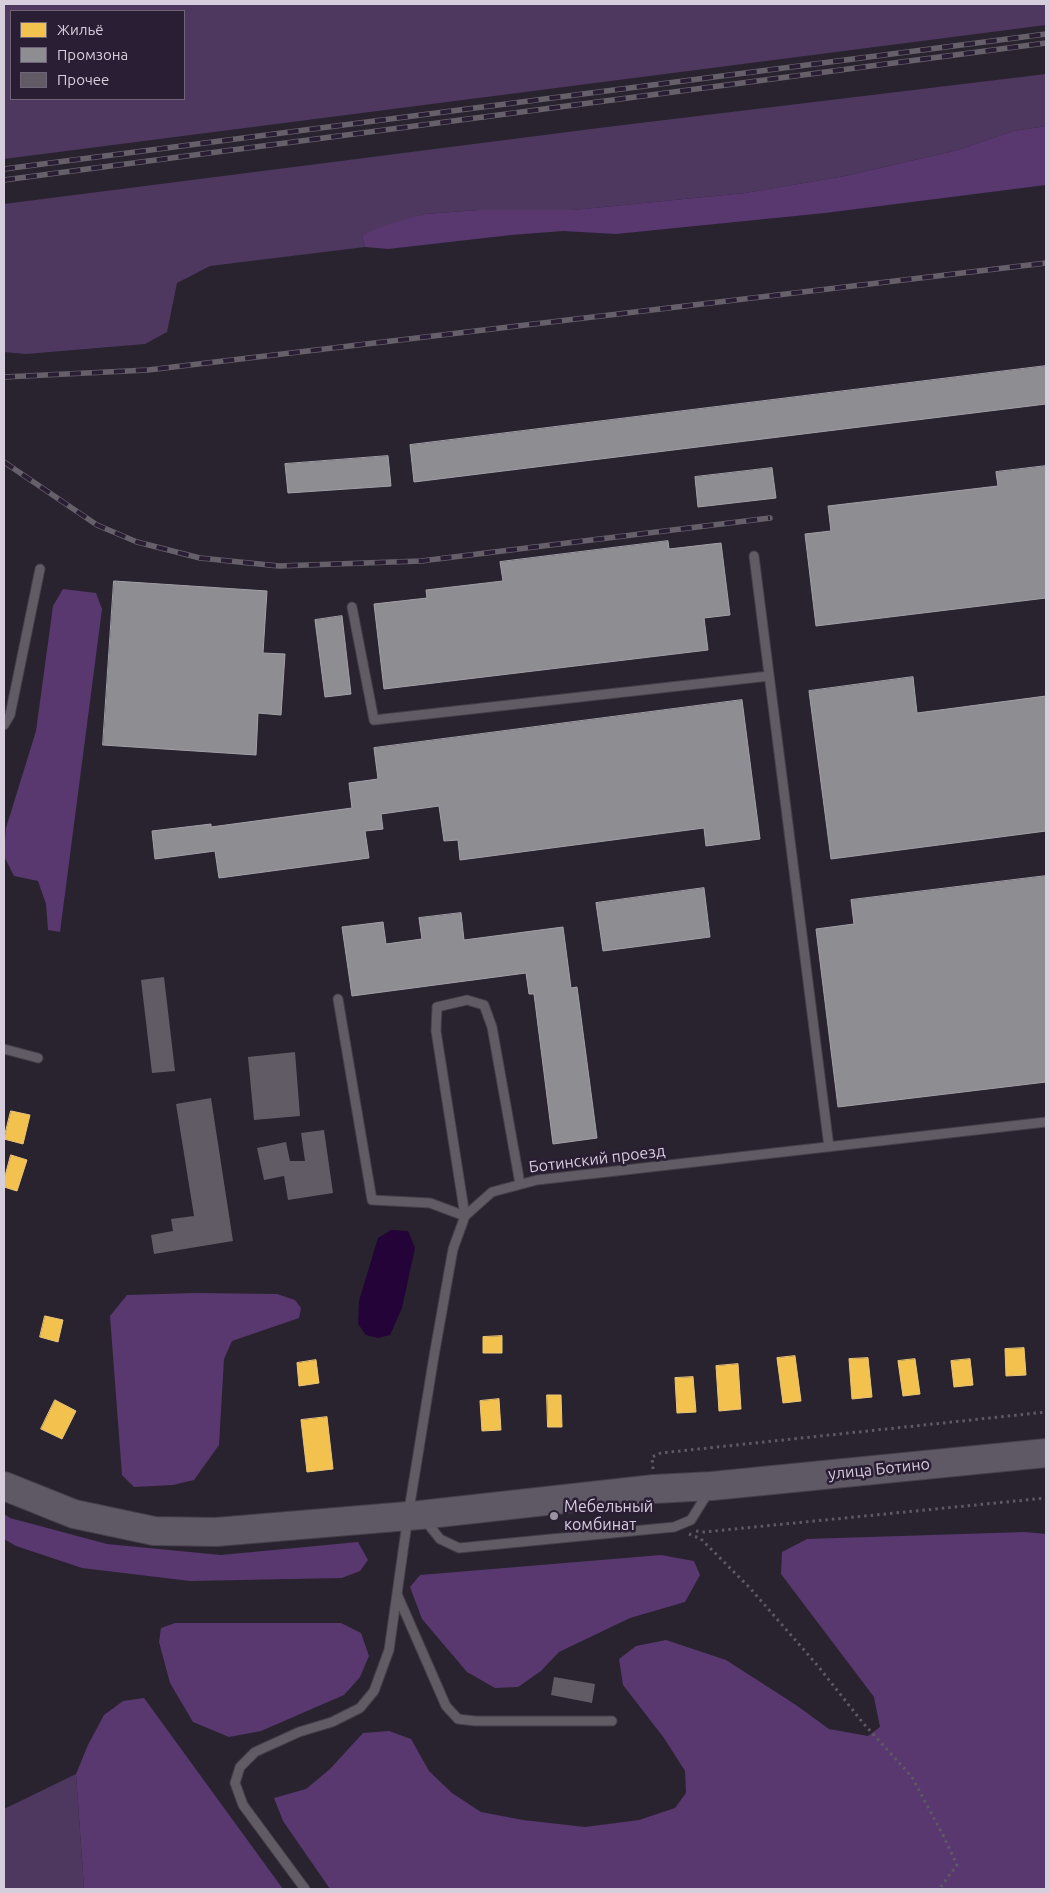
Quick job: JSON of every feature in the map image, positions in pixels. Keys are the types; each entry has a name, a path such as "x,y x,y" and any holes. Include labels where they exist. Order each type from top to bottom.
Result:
{"main road":[{"name":"улица Ботино","path":"4,1486 74,1514 154,1530 216,1532 414,1516 654,1490 1046,1453"}],"lane":[{"path":"754,556 829,1147"},
{"path":"4,725 10,714 40,569"},
{"path":"352,607 374,720 769,676"},
{"path":"338,999 372,1200 430,1203 465,1216 436,1031 437,1007 467,1000 484,1005 492,1027 520,1184"},
{"path":"4,1049 38,1058"},
{"name":"Ботинский проезд","path":"305,1889 243,1804 235,1783 240,1766 255,1752 299,1732 332,1722 360,1708 374,1690 389,1650 397,1594 414,1516 434,1356 453,1249 465,1216 492,1192 537,1180 1046,1122"},
{"path":"414,1516 440,1539 459,1548 674,1527 691,1520 712,1486"},
{"path":"397,1594 446,1706 458,1719 475,1722 612,1721"}],"path":[{"path":"654,1490 652,1457 660,1453 1046,1412"},
{"path":"674,1527 704,1532 1046,1498"},
{"path":"674,1527 701,1539 749,1588 818,1666 863,1723 912,1776 957,1865 939,1889"}],"shaded area":[{"path":"4,4 1046,4 1046,25 4,159"},
{"path":"1046,74 1046,126 1013,131 958,150 845,176 745,193 573,210 479,210 425,214 362,235 365,247 210,266 177,283 167,332 145,344 26,354 4,352 4,204 607,127"},
{"path":"1046,126 1046,185 825,213 616,234 563,231 388,249 365,247 362,235 386,225 425,214 479,210 573,210 745,193 845,176 958,150 1013,131"},
{"path":"63,589 96,593 102,609 60,932 48,930 46,904 38,881 14,876 4,856 6,828 36,731 53,606"},
{"path":"391,1230 408,1231 415,1248 402,1308 390,1335 378,1338 366,1335 358,1324 359,1301 378,1238"},
{"path":"196,1293 277,1294 295,1300 301,1308 299,1318 232,1341 224,1359 219,1445 194,1480 173,1485 134,1487 122,1475 110,1316 127,1295"},
{"path":"4,1514 10,1518 107,1544 221,1555 358,1542 368,1560 360,1571 342,1578 190,1581 82,1568 16,1546 4,1539"},
{"path":"1025,1532 1046,1534 1046,1889 330,1889 283,1821 274,1798 306,1789 330,1769 363,1733 389,1731 411,1739 429,1771 452,1793 481,1812 523,1820 585,1827 639,1820 675,1808 686,1793 685,1771 664,1738 623,1685 619,1659 636,1646 666,1640 726,1660 796,1705 829,1729 868,1736 880,1727 874,1697 781,1574 782,1552 807,1539"},
{"path":"661,1555 694,1561 700,1575 685,1602 630,1618 559,1652 541,1671 518,1687 495,1688 467,1672 422,1619 410,1587 420,1575"},
{"path":"175,1623 341,1623 361,1633 369,1656 360,1677 344,1695 261,1731 229,1737 193,1722 170,1683 159,1642 161,1628"},
{"path":"144,1698 283,1889 84,1889 76,1774 88,1745 104,1715 123,1701"},
{"path":"76,1774 84,1889 4,1889 4,1809"}],"building: Жильё":[{"path":"11,1111 30,1115 23,1144 4,1139"},
{"path":"11,1155 27,1160 17,1191 4,1187"},
{"path":"45,1316 63,1320 58,1342 40,1337"},
{"path":"502,1336 502,1353 483,1353 483,1337"},
{"path":"1024,1348 1026,1375 1006,1376 1005,1349"},
{"path":"795,1356 801,1401 783,1403 777,1358"},
{"path":"868,1358 872,1397 852,1399 849,1359"},
{"path":"915,1359 920,1394 903,1396 898,1361"},
{"path":"970,1359 973,1385 954,1387 951,1361"},
{"path":"316,1360 319,1383 299,1386 297,1363"},
{"path":"738,1364 741,1409 719,1411 716,1366"},
{"path":"693,1377 696,1412 677,1413 675,1378"},
{"path":"547,1395 561,1395 562,1427 548,1427"},
{"path":"499,1399 501,1430 482,1431 480,1401"},
{"path":"55,1400 76,1411 62,1439 41,1429"},
{"path":"327,1417 333,1469 307,1472 301,1420"}],"building: Промзона":[{"path":"1046,366 1046,404 414,482 410,445"},
{"path":"388,456 391,486 288,493 285,464"},
{"path":"1046,466 1046,598 816,626 805,534 831,531 828,506 998,486 996,472"},
{"path":"772,468 776,498 698,507 695,477"},
{"path":"668,541 669,549 721,543 730,615 704,618 708,650 384,689 374,604 427,598 426,590 503,581 500,562"},
{"path":"114,581 267,591 263,653 285,654 281,715 258,713 256,755 103,745"},
{"path":"342,616 351,694 325,697 315,620"},
{"path":"913,677 917,713 1046,696 1046,831 831,859 809,691"},
{"path":"742,700 760,839 706,846 704,828 460,860 458,840 444,841 439,806 381,814 383,829 365,831 369,858 219,878 215,851 155,859 152,831 211,824 211,827 352,808 349,783 378,779 374,748"},
{"path":"1046,876 1046,1082 838,1107 816,929 854,924 851,900"},
{"path":"704,888 710,937 603,951 596,903"},
{"path":"461,913 464,940 563,927 571,988 577,987 597,1138 553,1144 534,994 529,994 526,973 352,996 342,927 383,922 386,944 422,939 419,918"}],"building: Прочее":[{"path":"164,977 175,1071 152,1073 141,980"},
{"path":"295,1052 300,1116 254,1120 248,1057"},
{"path":"211,1098 233,1241 154,1254 151,1235 173,1231 171,1219 194,1216 176,1104"},
{"path":"324,1130 333,1193 288,1200 284,1176 264,1180 257,1148 286,1142 290,1161 305,1161 301,1133"},
{"path":"554,1677 595,1684 592,1703 551,1695"}],"railway":[{"path":"4,169 1046,34"},
{"path":"4,180 1046,43"},
{"path":"4,377 148,370 1046,263"},
{"path":"4,462 97,525 137,542 200,558 279,566 421,561 770,518"}],"place":[{"name":"Мебельный комбинат","path":"554,1516"}]}
